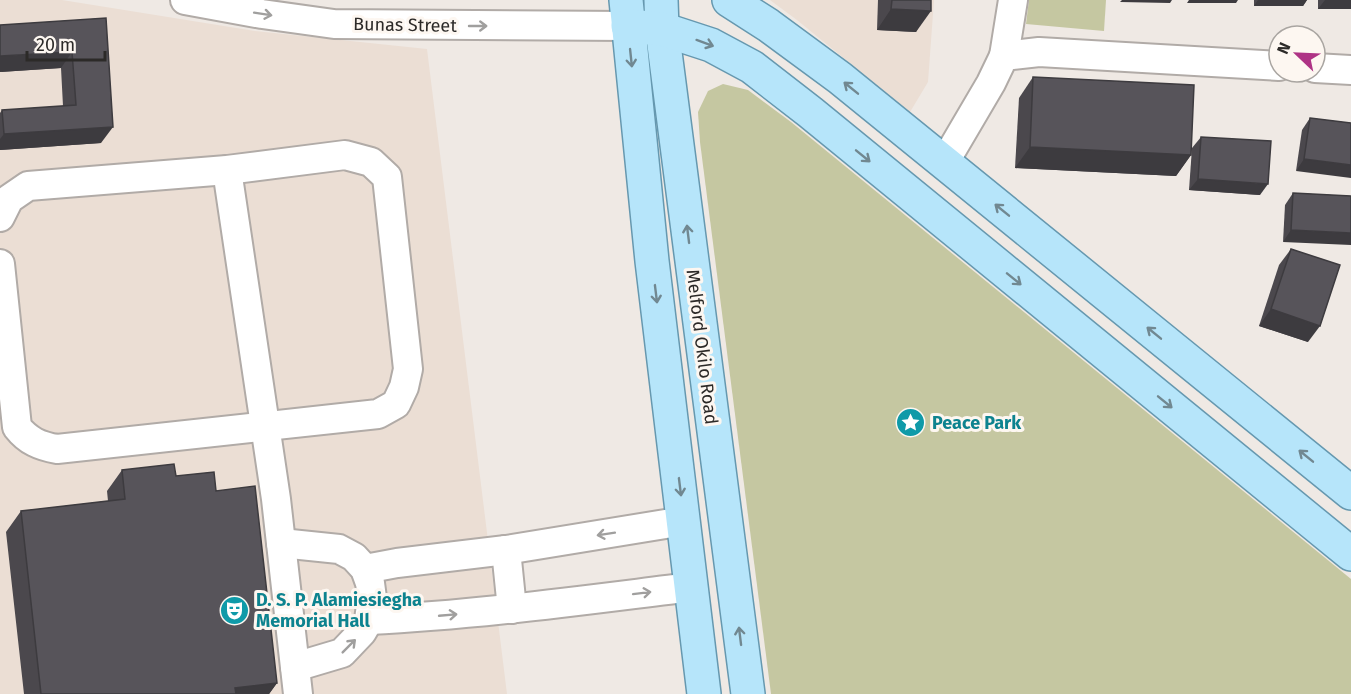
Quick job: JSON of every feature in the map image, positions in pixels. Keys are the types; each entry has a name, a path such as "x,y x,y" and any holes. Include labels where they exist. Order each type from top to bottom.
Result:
{"main road":[{"path":"729,0 768,25 831,72 1351,493"},
{"path":"704,694 652,261 627,13 661,15 752,67 1351,554"},
{"name":"Melford Okilo Road","path":"661,15 748,694"}],"street":[{"name":"Bunas Street","path":"185,0 334,24 627,13"},
{"path":"944,163 1004,56 1013,0"},
{"path":"1004,56 1040,51 1267,65"},
{"path":"1327,69 1351,70"},
{"path":"0,217 9,200 28,186 227,170 345,155 371,162 387,177 408,369 404,387 396,404 378,414 57,449 39,446 25,437 17,427 0,264"},
{"path":"227,170 276,499 281,543 297,680 342,653 362,632 369,620 372,598 365,569 354,557 339,549 281,543"},
{"path":"365,569 506,550 684,521"},
{"path":"506,550 512,609"},
{"path":"369,620 512,609 691,587"}],"shaded area":[{"path":"0,0 62,0 255,31 427,49 507,694 0,694"},
{"path":"770,0 934,0 928,82 910,112 797,20"}],"green space":[{"path":"1029,0 1106,0 1104,31 1026,24"},
{"path":"723,84 748,90 791,122 1351,579 1351,694 771,694 700,142 698,112 708,91"}],"building":[{"path":"892,0 931,0 931,11 891,9"},
{"path":"106,18 113,127 4,134 2,110 76,105 72,52 0,56 0,25"},
{"path":"1033,77 1194,85 1191,155 1030,147"},
{"path":"1310,118 1351,123 1351,165 1304,159"},
{"path":"1201,137 1271,141 1268,184 1198,179"},
{"path":"1293,193 1351,196 1351,233 1291,230"},
{"path":"1291,249 1340,265 1320,326 1271,309"},
{"path":"174,464 176,476 214,472 216,491 255,486 277,683 235,688 236,694 41,694 21,511 125,499 122,470"}],"place":[{"name":"Peace Park","path":"911,423"},
{"name":"D. S. P. Alamiesiegha Memorial Hall","path":"235,610"}]}
